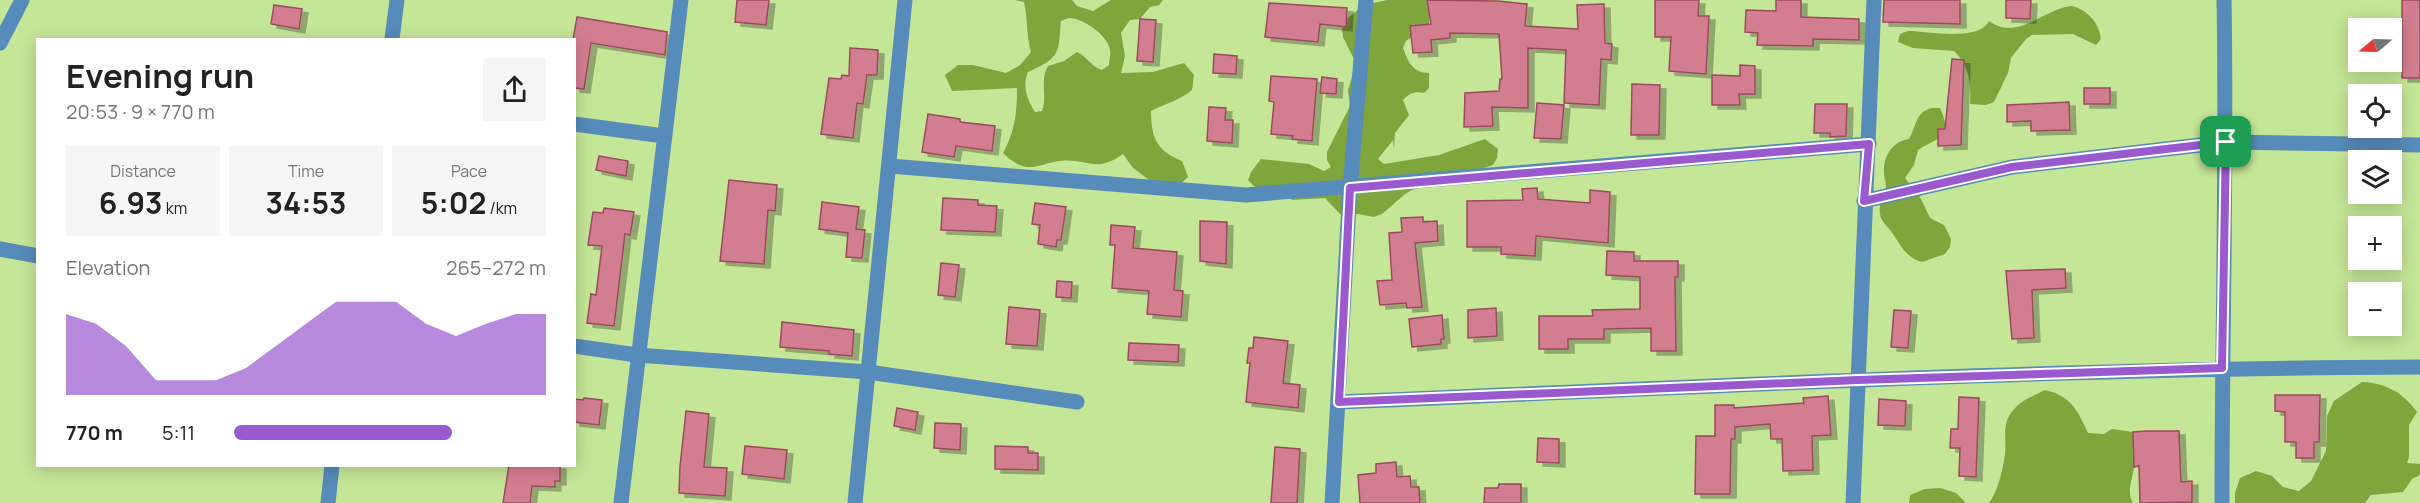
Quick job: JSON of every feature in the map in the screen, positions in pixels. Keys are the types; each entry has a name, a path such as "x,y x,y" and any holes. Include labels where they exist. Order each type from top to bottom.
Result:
{"street":[{"path":"0,43 22,0"},
{"path":"392,38 398,0"},
{"path":"621,503 681,0"},
{"path":"855,503 905,0"},
{"path":"1332,503 1350,188 1366,0"},
{"path":"1853,503 1874,0"},
{"path":"2222,503 2226,142 2224,0"},
{"path":"576,124 664,136"},
{"path":"1864,201 2012,167 2226,142 2420,145"},
{"path":"890,166 1246,195 1869,144"},
{"path":"0,249 36,256"},
{"path":"576,346 637,355 868,372 1077,402"},
{"path":"1339,402 1858,380 2222,368 2420,367"},
{"path":"328,503 332,467"}],"green space":[{"path":"1015,0 1072,0 1077,6 1093,11 1111,0 1163,0 1159,5 1150,7 1140,19 1130,20 1121,33 1125,56 1121,73 1153,72 1184,63 1194,75 1192,90 1151,111 1152,129 1157,142 1167,153 1182,161 1188,177 1176,188 1160,188 1133,168 1123,154 1113,160 1098,164 1070,161 1031,167 1020,165 1003,153 1014,122 1017,88 952,91 945,75 958,65 973,65 1006,73 1020,65 1031,52 1024,2","holes":["1069,18 1094,28 1105,39 1110,50 1109,65 1102,70 1098,69 1077,52 1064,61 1048,66 1044,78 1044,105 1042,111 1035,112 1026,92 1025,82 1028,72 1044,64 1056,53 1061,21"]},
{"path":"1387,0 1431,0 1429,24 1406,41 1403,48 1415,69 1429,73 1429,88 1424,93 1412,93 1403,100 1409,115 1395,133 1394,149 1393,140 1378,159 1384,164 1439,155 1485,139 1498,149 1493,165 1412,190 1382,214 1374,217 1358,214 1342,216 1325,198 1293,200 1254,186 1248,180 1261,159 1309,164 1324,171 1331,167 1327,160 1327,152 1350,106 1348,90 1353,74 1354,59 1343,37 1344,21 1364,5"},
{"path":"2072,6 2088,14 2095,23 2101,39 2096,45 2073,34 2032,35 2011,58 2008,73 1994,102 1986,105 1970,104 1966,69 1954,51 1913,48 1898,42 1900,34 1908,31 1964,33 1975,31 1989,21 2010,28 2021,26 2051,12"},
{"path":"1932,108 1940,108 1945,131 1938,139 1918,150 1914,165 1905,178 1920,197 1930,218 1944,225 1951,239 1950,247 1945,254 1922,262 1911,257 1903,249 1883,221 1880,207 1886,187 1884,167 1887,155 1898,143 1909,139 1919,116"},
{"path":"2362,382 2378,384 2393,390 2406,399 2417,412 2409,425 2407,463 2420,464 2420,475 2412,479 2403,492 2371,495 2365,503 2235,503 2235,493 2240,478 2256,471 2272,476 2283,487 2299,491 2311,481 2326,451 2327,416 2334,401"},
{"path":"2045,390 2061,396 2072,405 2088,433 2104,434 2112,429 2133,432 2134,462 2130,489 2133,503 1989,503 2001,473 2008,418 2020,404"},
{"path":"1940,488 1956,493 1966,503 1909,503 1910,495 1925,489"}],"building":[{"path":"737,0 769,0 766,25 735,22"},
{"path":"1427,0 1498,1 1527,4 1525,26 1578,29 1577,5 1604,4 1605,43 1612,44 1611,60 1601,59 1599,105 1564,103 1566,50 1528,48 1528,108 1492,107 1493,126 1464,127 1465,93 1499,91 1500,79 1502,79 1499,34 1450,33 1450,38 1431,40 1432,52 1413,53 1410,26 1431,24"},
{"path":"1655,0 1699,0 1698,16 1709,16 1706,74 1669,71 1671,37 1655,37"},
{"path":"1776,0 1801,0 1801,17 1859,19 1859,40 1813,39 1813,46 1757,45 1758,33 1745,32 1746,10 1776,11"},
{"path":"1884,0 1960,0 1960,24 1883,22"},
{"path":"2006,0 2031,0 2030,19 2006,18"},
{"path":"2402,0 2420,0 2420,78 2402,78"},
{"path":"1269,3 1347,8 1346,27 1320,24 1318,42 1265,37"},
{"path":"274,5 302,9 299,29 271,24"},
{"path":"577,17 667,32 665,55 591,43 584,89 576,88 576,38 573,38"},
{"path":"1140,19 1156,20 1153,62 1137,61"},
{"path":"850,48 878,50 877,75 867,75 863,104 857,103 853,138 821,134 829,78 841,79 842,75 849,76"},
{"path":"1214,54 1237,56 1236,74 1213,73"},
{"path":"1952,59 1964,60 1961,145 1938,146 1938,129 1945,129"},
{"path":"1740,65 1755,66 1755,94 1739,94 1740,105 1712,105 1712,75 1740,76"},
{"path":"1271,76 1317,79 1312,141 1271,134 1274,102 1269,101"},
{"path":"1322,77 1337,79 1336,94 1320,93"},
{"path":"1632,84 1660,85 1659,135 1631,135"},
{"path":"2084,88 2110,88 2110,104 2084,104"},
{"path":"2069,102 2070,130 2031,131 2031,121 2007,122 2007,105"},
{"path":"1537,103 1564,105 1561,139 1534,138"},
{"path":"1815,104 1847,104 1846,136 1830,137 1830,133 1814,133"},
{"path":"1209,107 1226,108 1225,120 1233,120 1232,143 1207,141"},
{"path":"928,114 960,119 960,122 995,126 992,151 956,146 954,157 922,152"},
{"path":"599,156 628,161 626,176 596,170"},
{"path":"729,180 777,185 775,211 768,210 764,264 720,261"},
{"path":"1537,188 1538,199 1590,203 1590,190 1610,192 1608,243 1536,236 1535,256 1501,254 1501,247 1467,247 1467,201 1523,200 1522,189"},
{"path":"943,198 978,200 978,205 997,206 995,232 941,230"},
{"path":"822,202 859,207 856,229 865,230 862,258 846,257 848,233 819,229"},
{"path":"1035,203 1066,207 1061,240 1057,240 1056,247 1038,244 1040,225 1032,224"},
{"path":"604,208 634,212 630,235 625,234 614,326 587,323 591,294 596,295 602,246 588,245 593,212 603,213"},
{"path":"1423,217 1423,222 1437,221 1438,241 1415,243 1422,307 1407,308 1406,303 1380,305 1377,281 1392,280 1389,233 1402,232 1401,218"},
{"path":"1200,221 1227,222 1226,264 1200,261"},
{"path":"1111,225 1135,227 1133,248 1177,252 1174,290 1183,291 1181,317 1147,314 1149,291 1112,288 1115,245 1110,245"},
{"path":"1607,251 1634,252 1634,261 1678,261 1678,277 1675,277 1676,351 1651,351 1651,328 1604,329 1604,339 1568,339 1568,349 1539,349 1539,316 1593,316 1592,310 1640,309 1640,277 1606,275"},
{"path":"941,263 959,265 955,297 938,295"},
{"path":"2065,269 2066,288 2032,290 2034,338 2012,339 2006,271"},
{"path":"1057,281 1072,282 1071,298 1056,297"},
{"path":"1009,307 1040,310 1037,346 1006,344"},
{"path":"1496,308 1497,336 1468,338 1468,310"},
{"path":"1894,310 1911,311 1908,348 1891,347"},
{"path":"1442,315 1444,339 1441,339 1441,344 1412,347 1409,319"},
{"path":"782,322 854,330 852,356 829,354 829,351 780,347"},
{"path":"1254,337 1288,341 1283,383 1300,385 1298,408 1246,402 1250,363 1247,363 1249,348 1253,348"},
{"path":"1129,343 1179,345 1178,362 1128,360"},
{"path":"2275,395 2320,395 2319,442 2314,442 2314,458 2296,458 2296,442 2285,442 2285,412 2275,411"},
{"path":"1828,396 1831,435 1812,436 1813,470 1783,471 1782,439 1771,439 1770,424 1735,427 1735,439 1731,439 1730,494 1695,494 1696,436 1715,436 1715,405 1734,405 1734,408 1804,403 1803,398"},
{"path":"1959,397 1979,398 1976,477 1959,476 1960,448 1950,448 1951,429 1958,429"},
{"path":"584,398 602,400 599,425 576,422 576,399 583,400"},
{"path":"1879,399 1906,401 1905,426 1878,425"},
{"path":"897,408 918,412 915,430 894,426"},
{"path":"686,411 709,414 704,467 727,468 725,496 679,493"},
{"path":"935,423 961,424 960,450 934,448"},
{"path":"2179,431 2181,482 2192,481 2192,502 2140,503 2139,466 2134,467 2133,432"},
{"path":"1538,438 1559,439 1559,463 1537,462"},
{"path":"745,446 787,450 784,479 742,474"},
{"path":"995,446 1028,447 1028,453 1038,453 1038,470 995,469"},
{"path":"1275,447 1300,449 1297,503 1271,503"},
{"path":"1396,462 1397,477 1410,476 1411,487 1419,487 1420,503 1360,503 1358,475 1376,473 1376,464"},
{"path":"509,467 560,467 560,481 555,481 555,487 532,486 530,503 503,503"},
{"path":"1499,484 1521,484 1521,503 1484,503 1485,488 1498,488"}],"route":[{"path":"2226,142 2222,368 1858,380 1339,402 1350,188 1869,144 1864,201 2012,167 2226,142"}]}
